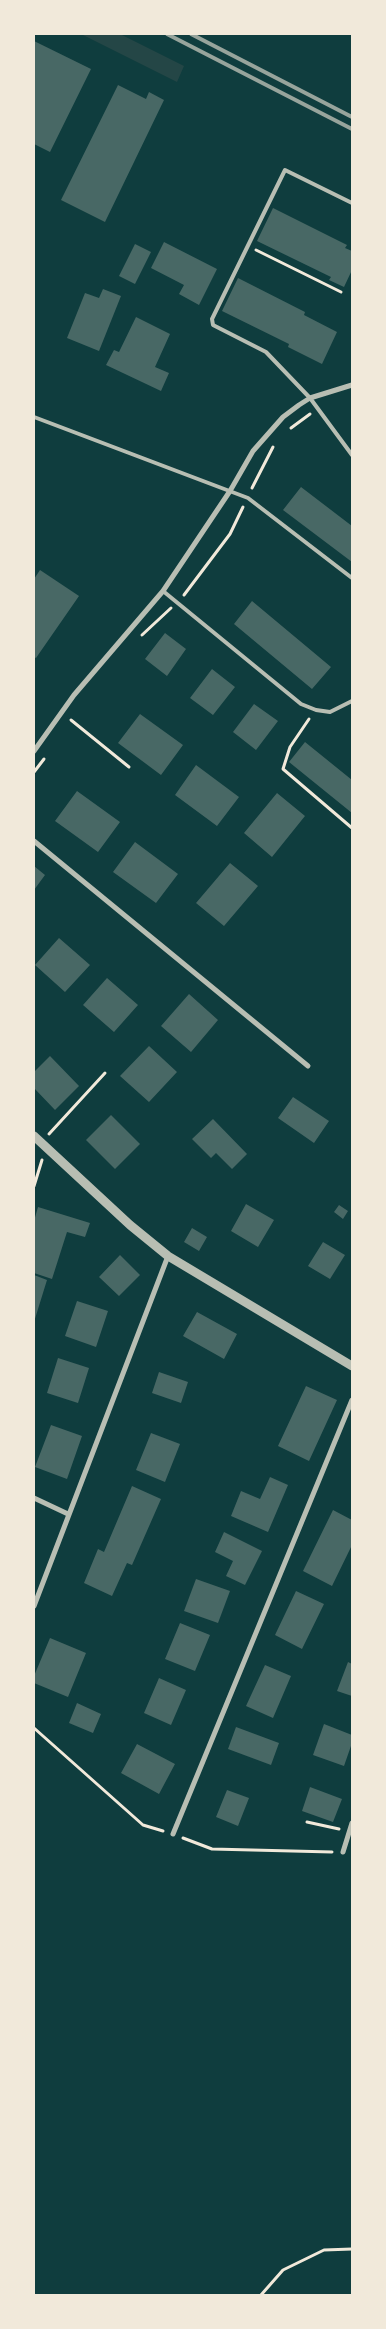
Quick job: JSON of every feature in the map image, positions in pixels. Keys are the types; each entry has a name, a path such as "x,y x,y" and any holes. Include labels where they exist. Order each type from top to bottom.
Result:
{"street":[{"path":"34,751 74,695 164,591 230,491 253,451 283,417 310,398 352,386"},
{"path":"34,841 308,1066"},
{"path":"34,1136 130,1225 168,1256 352,1366"},
{"path":"34,1606 168,1256"},
{"path":"173,1834 352,1400"},
{"path":"34,1498 68,1514"},
{"path":"343,1852 352,1823"}],"lane":[{"path":"352,203 285,170 212,319 213,325 266,352 310,398 352,456"},
{"path":"34,418 248,498 352,578"},
{"path":"164,591 301,704 316,710 330,712 352,700"}],"path":[{"path":"249,246 341,292"},
{"path":"316,710 290,747 283,768 352,828"},
{"path":"71,720 130,767"},
{"path":"48,1135 104,1074"},
{"path":"41,1128 56,1142"},
{"path":"34,1186 46,1147"},
{"path":"307,1822 350,1831"},
{"path":"261,2295 283,2270 324,2250 352,2249"}],"shaded area":[{"path":"81,34 120,34 184,66 177,82"}],"building":[{"path":"34,41 91,69 50,152 34,144"},
{"path":"118,85 146,99 149,92 164,100 105,222 61,200"},
{"path":"273,208 347,245 345,248 352,251 352,270 344,287 329,280 331,277 257,241"},
{"path":"164,242 217,269 199,305 179,294 184,285 151,268"},
{"path":"135,244 151,252 135,284 119,276"},
{"path":"238,278 305,312 304,315 337,332 322,364 288,347 289,344 222,311"},
{"path":"103,289 121,296 99,351 67,338 85,293 99,298"},
{"path":"136,317 170,334 155,367 169,373 161,391 106,365 114,350 119,352"},
{"path":"301,487 352,526 352,562 283,510"},
{"path":"40,570 79,596 36,658 34,657 34,579"},
{"path":"252,601 331,667 312,689 234,624"},
{"path":"165,633 186,649 167,676 145,659"},
{"path":"212,669 235,687 213,715 190,698"},
{"path":"254,704 278,721 256,750 233,732"},
{"path":"140,714 183,745 161,775 118,743"},
{"path":"305,742 352,780 352,813 289,762"},
{"path":"196,765 239,797 217,826 175,795"},
{"path":"77,791 120,822 98,852 55,821"},
{"path":"277,793 305,816 272,857 244,833"},
{"path":"135,842 178,874 156,903 113,872"},
{"path":"230,863 258,886 224,926 196,903"},
{"path":"34,866 45,875 34,890"},
{"path":"59,938 90,965 65,992 35,965"},
{"path":"107,978 138,1005 114,1032 83,1005"},
{"path":"189,994 218,1020 191,1052 161,1026"},
{"path":"149,1046 177,1072 149,1102 120,1076"},
{"path":"50,1056 79,1086 55,1110 34,1088 34,1072"},
{"path":"293,1097 329,1121 314,1143 278,1118"},
{"path":"111,1115 140,1144 115,1169 86,1140"},
{"path":"213,1119 247,1154 232,1169 216,1153 211,1158 192,1139"},
{"path":"246,1204 274,1220 258,1247 231,1231"},
{"path":"339,1205 348,1211 343,1219 334,1212"},
{"path":"38,1207 90,1223 85,1237 67,1232 52,1279 34,1273 34,1221"},
{"path":"192,1228 207,1237 199,1251 184,1242"},
{"path":"323,1242 345,1255 330,1279 308,1266"},
{"path":"120,1255 140,1275 119,1296 99,1277"},
{"path":"34,1275 47,1280 34,1322"},
{"path":"77,1301 108,1311 96,1347 65,1336"},
{"path":"197,1312 237,1334 224,1359 183,1336"},
{"path":"58,1358 89,1368 78,1403 47,1393"},
{"path":"159,1372 188,1382 181,1403 152,1393"},
{"path":"306,1386 337,1400 309,1461 278,1446"},
{"path":"51,1425 82,1436 67,1479 35,1467"},
{"path":"151,1433 180,1444 165,1482 136,1470"},
{"path":"270,1477 288,1485 268,1532 231,1516 241,1491 260,1499"},
{"path":"132,1486 161,1499 132,1565 127,1563 112,1596 84,1583 98,1549 104,1552"},
{"path":"333,1510 352,1520 352,1545 332,1586 303,1571"},
{"path":"224,1532 262,1551 245,1585 226,1576 233,1561 215,1552"},
{"path":"196,1579 230,1591 218,1623 184,1611"},
{"path":"296,1591 324,1604 302,1649 275,1635"},
{"path":"180,1623 210,1635 195,1671 165,1659"},
{"path":"50,1638 86,1653 68,1697 34,1683 34,1676"},
{"path":"348,1662 352,1664 352,1696 337,1691"},
{"path":"265,1665 291,1676 273,1718 246,1706"},
{"path":"159,1678 186,1690 171,1725 144,1713"},
{"path":"77,1703 101,1714 93,1733 69,1723"},
{"path":"324,1724 352,1735 352,1743 344,1766 313,1755"},
{"path":"236,1727 279,1743 271,1765 228,1749"},
{"path":"137,1744 175,1764 159,1794 121,1773"},
{"path":"310,1787 342,1799 333,1822 302,1811"},
{"path":"227,1790 249,1798 238,1826 216,1817"}],"railway":[{"path":"167,34 352,129"},
{"path":"191,34 352,117"}]}
